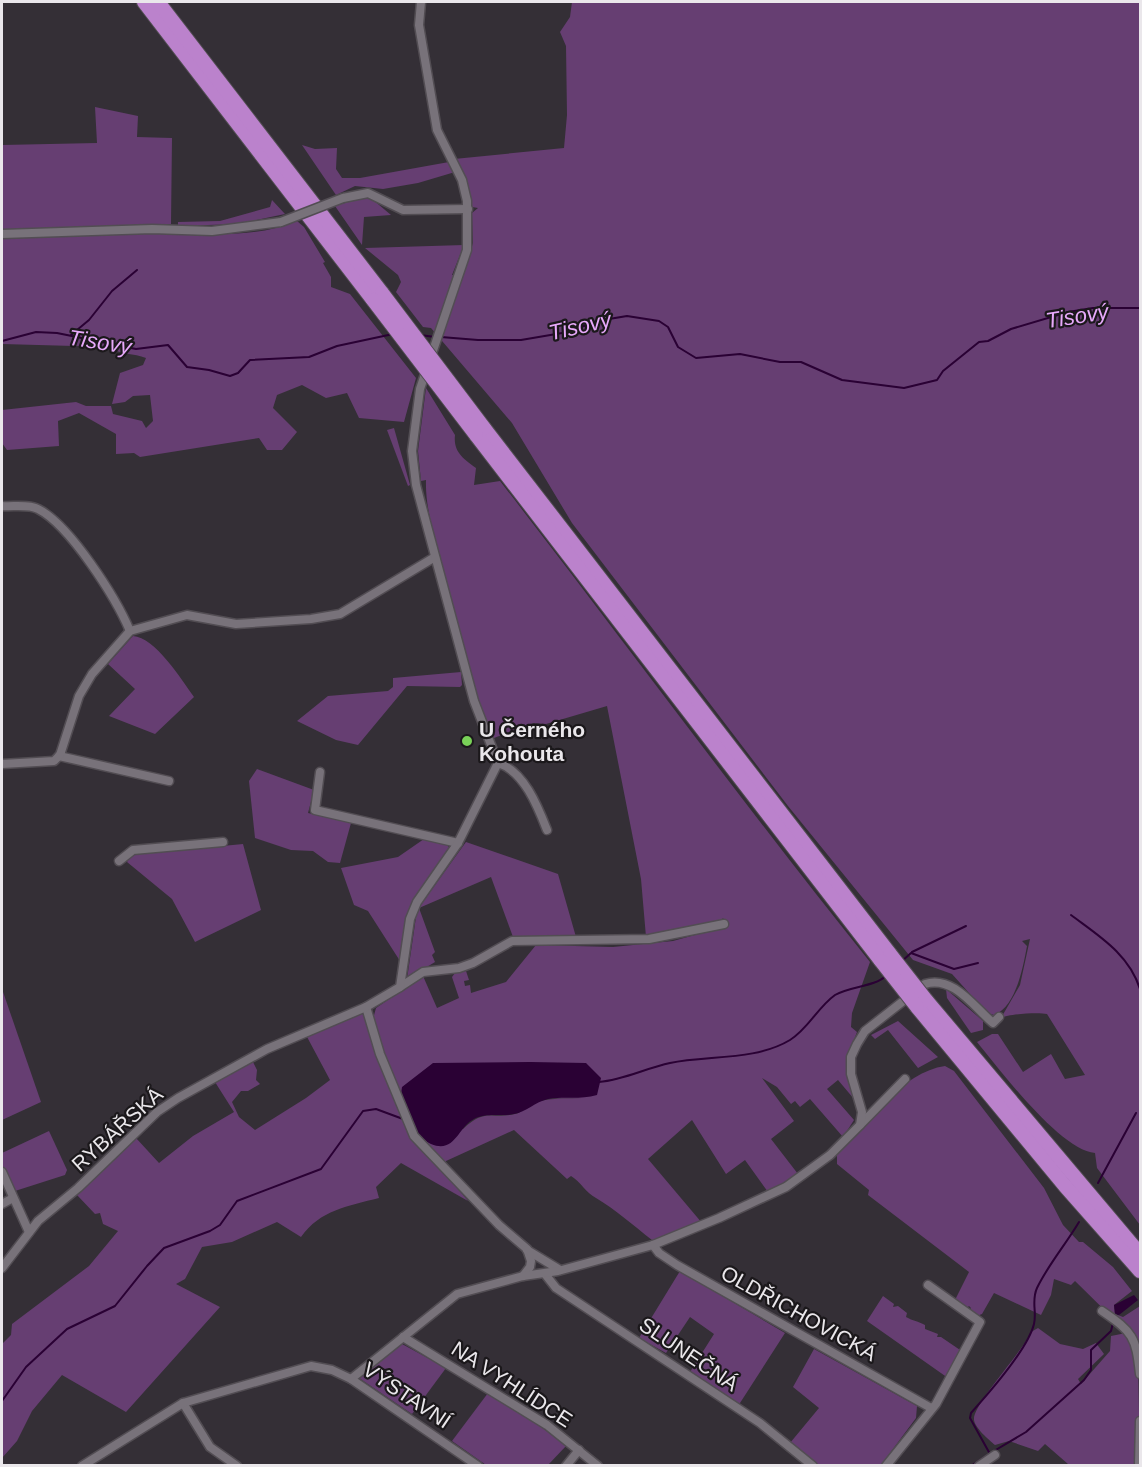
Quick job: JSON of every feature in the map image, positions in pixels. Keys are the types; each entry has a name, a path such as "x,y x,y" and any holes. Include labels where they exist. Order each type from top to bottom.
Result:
{"highway":[{"path":"144,2 377,297 885,958 1140,1254"},
{"path":"158,2 377,297"},
{"path":"922,1003 1029,1142 1140,1271"}],"street":[{"path":"400,987 410,920 417,902 458,843 498,763 474,701 416,485 412,451 420,389 467,250 468,209 462,180 436,130 419,25 421,2"},
{"path":"2,234 152,229 212,231 281,222 343,198 368,193 403,210 468,209"},
{"path":"2,506 36,508 60,528 93,569 130,631"},
{"path":"57,759 78,696 92,674 130,631 187,615 236,624 324,618 340,614 435,556"},
{"path":"2,764 57,759 169,781"},
{"path":"498,763 511,768 533,798 547,830"},
{"path":"320,772 315,810 458,843"},
{"path":"119,861 133,850 223,842"},
{"name":"RYBÁŘSKÁ","path":"2,1268 29,1232 150,1119 178,1098 267,1049 377,1002 423,972 473,963 512,941 649,939 724,924"},
{"path":"860,1125 862,1112 851,1074 851,1058 854,1050 865,1031 916,990 934,981 943,982 952,986 993,1023 999,1017"},
{"path":"366,1007 380,1054 414,1136 478,1204 527,1249 560,1270"},
{"path":"351,1379 457,1294 523,1276 545,1274 653,1245 786,1187 830,1155 904,1079"},
{"path":"2,1172 29,1232"},
{"path":"2,1204 13,1198"},
{"name":"OLDŘICHOVICKÁ","path":"653,1245 677,1265 931,1408"},
{"path":"523,1276 530,1267 531,1261 527,1249"},
{"name":"SLUNEČNÁ","path":"545,1274 556,1288 760,1423 813,1466"},
{"path":"886,1466 936,1404 980,1322 928,1285"},
{"path":"1102,1311 1122,1324 1133,1337 1140,1374"},
{"name":"NA VYHLÍDCE","path":"403,1337 547,1425 598,1466"},
{"name":"VÝSTAVNÍ","path":"183,1403 311,1366 332,1370 351,1379 478,1466"},
{"path":"82,1466 183,1403 210,1448 237,1466"},
{"path":"1139,1466 1140,1421"},
{"path":"566,1466 579,1450"},
{"path":"100,1466 102,1454"},
{"path":"979,1466 995,1455"}],"shaded area":[{"path":"572,2 1140,2 1140,1225 1097,1168 1095,1153 1081,1149 1065,1139 1049,1124 977,1042 992,1034 998,1034 1023,1072 1051,1054 1065,1079 1085,1075 1047,1014 1010,1015 1001,1018 1020,985 1030,939 1022,941 1027,946 1021,975 1013,995 1002,1011 994,1015 987,1013 952,974 913,960 788,806 572,523 512,423 431,328 423,327 396,292 401,282 398,275 365,248 464,245 452,275 464,274 473,243 472,213 478,208 472,207 454,159 564,148 567,115 566,46 560,32 570,17"},
{"path":"95,107 138,116 137,137 172,138 171,224 5,230 2,228 2,145 97,143"},
{"path":"302,145 315,149 337,148 336,169 342,178 360,178 449,162 455,172 418,183 383,189 355,186 336,195"},
{"path":"356,199 372,199 391,215 364,217 362,245 335,206"},
{"path":"272,200 285,214 238,224 178,226 178,222 220,221 270,207"},
{"path":"297,221 304,227 325,262 323,263 331,277 331,287 350,294 416,378 404,422 359,418 347,393 326,398 302,385 277,395 273,408 297,432 282,450 267,450 259,438 140,457 134,453 116,454 116,434 79,413 58,421 59,446 7,450 2,443 2,410 76,402 86,406 111,406 113,414 142,421 146,428 153,421 150,395 133,396 125,402 112,404 120,373 143,365 146,358 110,347 2,344 2,238 157,233 245,233 263,231"},
{"path":"426,388 455,435 458,451 476,468 474,485 500,481 776,843 870,962 852,1013 851,1027 857,1032 847,1059 854,1099 838,1080 827,1089 854,1120 843,1137 810,1099 800,1107 795,1101 791,1104 777,1087 762,1078 794,1121 771,1139 798,1174 768,1192 745,1160 726,1174 692,1120 648,1159 702,1223 657,1240 652,1240 617,1212 592,1196 571,1176 567,1179 514,1130 446,1161 444,1172 468,1201 401,1163 376,1187 379,1198 326,1215 301,1237 277,1222 232,1242 202,1247 185,1279 176,1284 220,1307 126,1412 62,1375 32,1411 17,1441 2,1458 2,1344 11,1335 12,1324 89,1266 118,1231 103,1224 100,1213 95,1214 77,1195 136,1138 159,1163 193,1136 234,1112 215,1082 253,1062 257,1070 256,1080 260,1084 248,1091 241,1091 232,1102 239,1117 255,1130 330,1080 306,1035 363,1012 374,1044 380,1039 373,1019 376,1008 423,976 437,1008 459,998 452,977 455,973 466,971 469,980 464,981 465,986 470,985 471,993 506,982 536,945 613,947 673,941 727,926 723,918 720,922 646,937 641,879 607,706 546,724 533,723 494,738 463,653 431,523 426,480 421,481 418,451","holes":["401,1094 582,1099 543,1100 517,1113 483,1116 463,1129 410,1118"]},
{"path":"394,428 410,485 408,486 387,430"},
{"path":"133,636 150,643 159,651 194,697 155,734 109,716 135,689 108,664"},
{"path":"461,672 462,685 460,687 407,686 358,745 336,740 297,721 328,696 388,691 393,687 393,678"},
{"path":"257,769 314,790 308,813 351,823 340,863 328,862 313,851 291,850 255,838 249,781"},
{"path":"424,839 447,845 450,848 415,900 406,926 400,961 368,911 354,905 341,868 398,857"},
{"path":"466,842 558,874 576,937 513,937 491,877 419,908 435,952 432,955 435,962 407,979 417,910"},
{"path":"243,844 261,910 195,942 172,899 127,862 130,855"},
{"path":"2,989 41,1102 2,1120"},
{"path":"946,989 983,1021 983,1030 971,1033 947,998"},
{"path":"898,1021 938,1057 918,1068 888,1030 875,1039 871,1035"},
{"path":"433,1063 586,1063 601,1078 597,1095 548,1099 518,1113 479,1117 469,1123 451,1143 446,1145 431,1144 415,1129 401,1094 402,1087"},
{"path":"945,1066 954,1071 1044,1188 1063,1225 1079,1242 1083,1242 1113,1267 1132,1291 1114,1305 1115,1314 1123,1317 1140,1306 1140,1352 1138,1343 1075,1281 1071,1285 1054,1279 1051,1295 1041,1315 994,1293 982,1314 977,1316 970,1311 969,1306 966,1309 955,1300 969,1272 868,1195 869,1190 837,1164 837,1151 886,1100 914,1078 929,1070"},
{"path":"49,1131 67,1170 65,1175 15,1191 2,1165 2,1153"},
{"path":"680,1271 785,1333 740,1403 736,1403 690,1372 714,1334 690,1317 666,1353 639,1338"},
{"path":"1134,1295 1138,1300 1119,1315 1115,1314 1114,1305"},
{"path":"883,1296 894,1304 893,1307 898,1306 907,1313 906,1317 925,1325 925,1329 938,1334 937,1337 941,1337 963,1352 948,1378 867,1321"},
{"path":"1038,1328 1060,1344 1083,1349 1096,1343 1104,1354 1078,1379 1081,1384 1110,1351 1111,1336 1126,1333 1138,1360 1140,1465 1066,1465 1068,1464 1045,1444 1038,1451 1009,1441 995,1445 977,1427 974,1420 981,1403 1031,1332"},
{"path":"402,1344 446,1368 412,1414 359,1378"},
{"path":"814,1349 917,1406 916,1418 881,1465 818,1465 790,1443 819,1408 793,1387"},
{"path":"488,1393 540,1426 566,1446 548,1465 486,1465 452,1441"}],"waterway":[{"path":"71,335 89,320 112,291 137,270"},
{"name":"Tisový","path":"441,337 521,340 568,332 597,321 627,316 659,321 668,327 678,347 696,358 740,354 780,362 801,362 842,380 904,388 937,380 943,371 979,342 988,341 1011,329 1068,312 1093,308 1140,308"},
{"name":"Tisový","path":"2,341 36,332 57,333 136,349 168,345 187,367 230,376 238,373 250,360 309,357 337,346 393,334"},
{"name":"Tisový","path":"420,335 435,337"},
{"path":"1071,915 1102,938 1121,956 1129,966 1140,989"},
{"path":"912,952 966,926"},
{"path":"901,962 911,953 954,969 978,963"},
{"path":"599,1082 670,1063 747,1054 776,1047 796,1035 835,995 881,980 886,976"},
{"path":"2,1401 26,1367 67,1329 115,1306 164,1248 220,1225 237,1201 321,1169 363,1111 376,1109 403,1119"},
{"path":"1098,1183 1136,1113"},
{"path":"990,1454 970,1418 971,1413 1024,1346 1034,1324 1034,1297 1037,1288 1079,1222"},
{"path":"994,1451 1026,1432 1084,1380 1091,1370 1091,1350 1111,1331 1113,1323"},
{"path":"971,1466 989,1454"}],"place":[{"name":"U Černého Kohouta","path":"467,741"}]}
